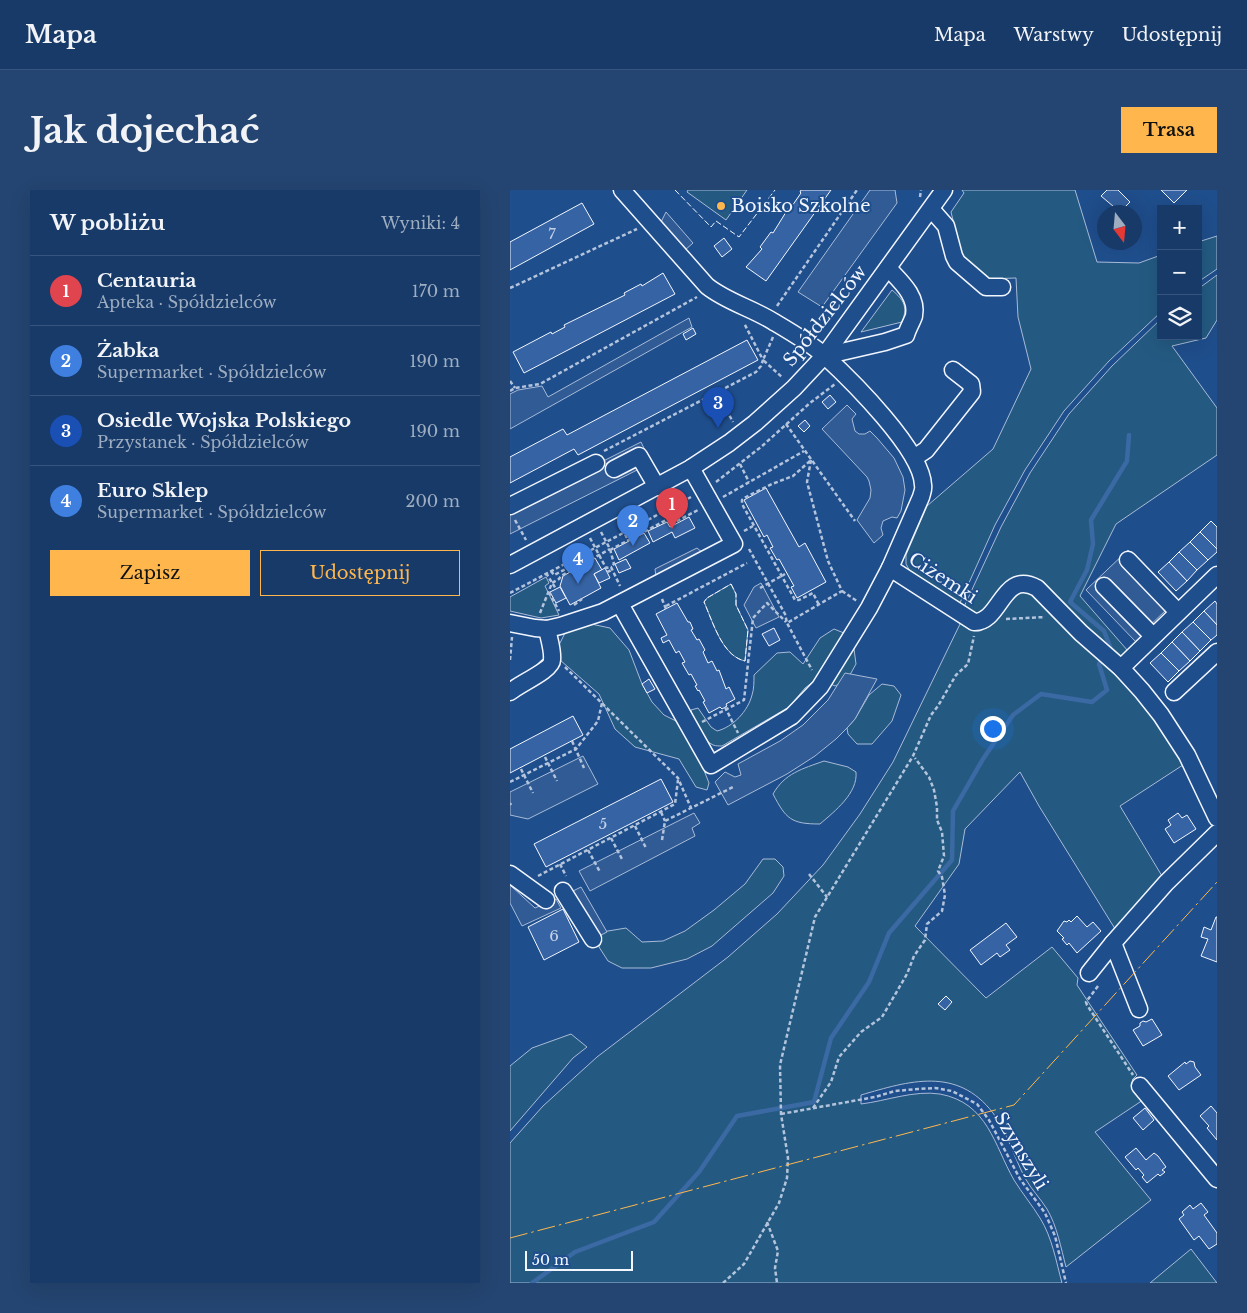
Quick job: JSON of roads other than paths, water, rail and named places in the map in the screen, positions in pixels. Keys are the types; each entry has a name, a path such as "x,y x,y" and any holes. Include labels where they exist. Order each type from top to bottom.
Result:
{"street":[{"name":"Ciżemki","path":"622,190 706,286 718,295 824,356 897,433 914,458 924,486 890,568 979,621 989,617 1009,590 1014,587 1025,584 1037,588 1142,691 1178,739 1217,818"},
{"name":"Spółdzielców","path":"510,565 691,468 755,423 794,388 824,356 888,268 923,206 944,190"},
{"path":"923,206 946,226 957,262 986,287 1002,287"},
{"path":"824,356 885,342 906,334 914,314 912,295 888,268"},
{"path":"914,458 926,450 972,392 971,384 953,370"},
{"path":"614,469 639,456 657,487"},
{"path":"512,512 596,459"},
{"path":"511,628 535,628 542,624 569,624 734,544 691,468"},
{"path":"1128,560 1178,612"},
{"path":"622,598 711,764 792,716 820,688 869,608 890,568"},
{"path":"1111,659 1153,636 1215,581"},
{"path":"1104,586 1153,636"},
{"path":"510,692 517,685 549,668 552,661 551,654 542,624"},
{"path":"1174,692 1217,652"},
{"path":"1096,977 1113,942 1166,883 1217,833"},
{"path":"516,879 546,900"},
{"path":"562,891 594,939"},
{"path":"1113,942 1139,1009"},
{"path":"1140,1086 1217,1179"}],"waterway":[{"path":"532,1283 575,1252 654,1222 699,1172 737,1116 814,1102 831,1038 869,982 889,933 952,860 953,811 983,759 1013,715 1041,694 1092,702 1107,690 1099,664 1111,649 1104,631 1070,602 1087,570 1093,544 1091,520 1127,461 1129,435"}],"place":[{"name":"Boisko Szkolne","path":"721,206"},
{"name":"Osiedle Wojska Polskiego","path":"718,428"},
{"name":"Centauria","path":"672,529"},
{"name":"Żabka","path":"633,546"},
{"name":"Euro Sklep","path":"578,584"}]}
